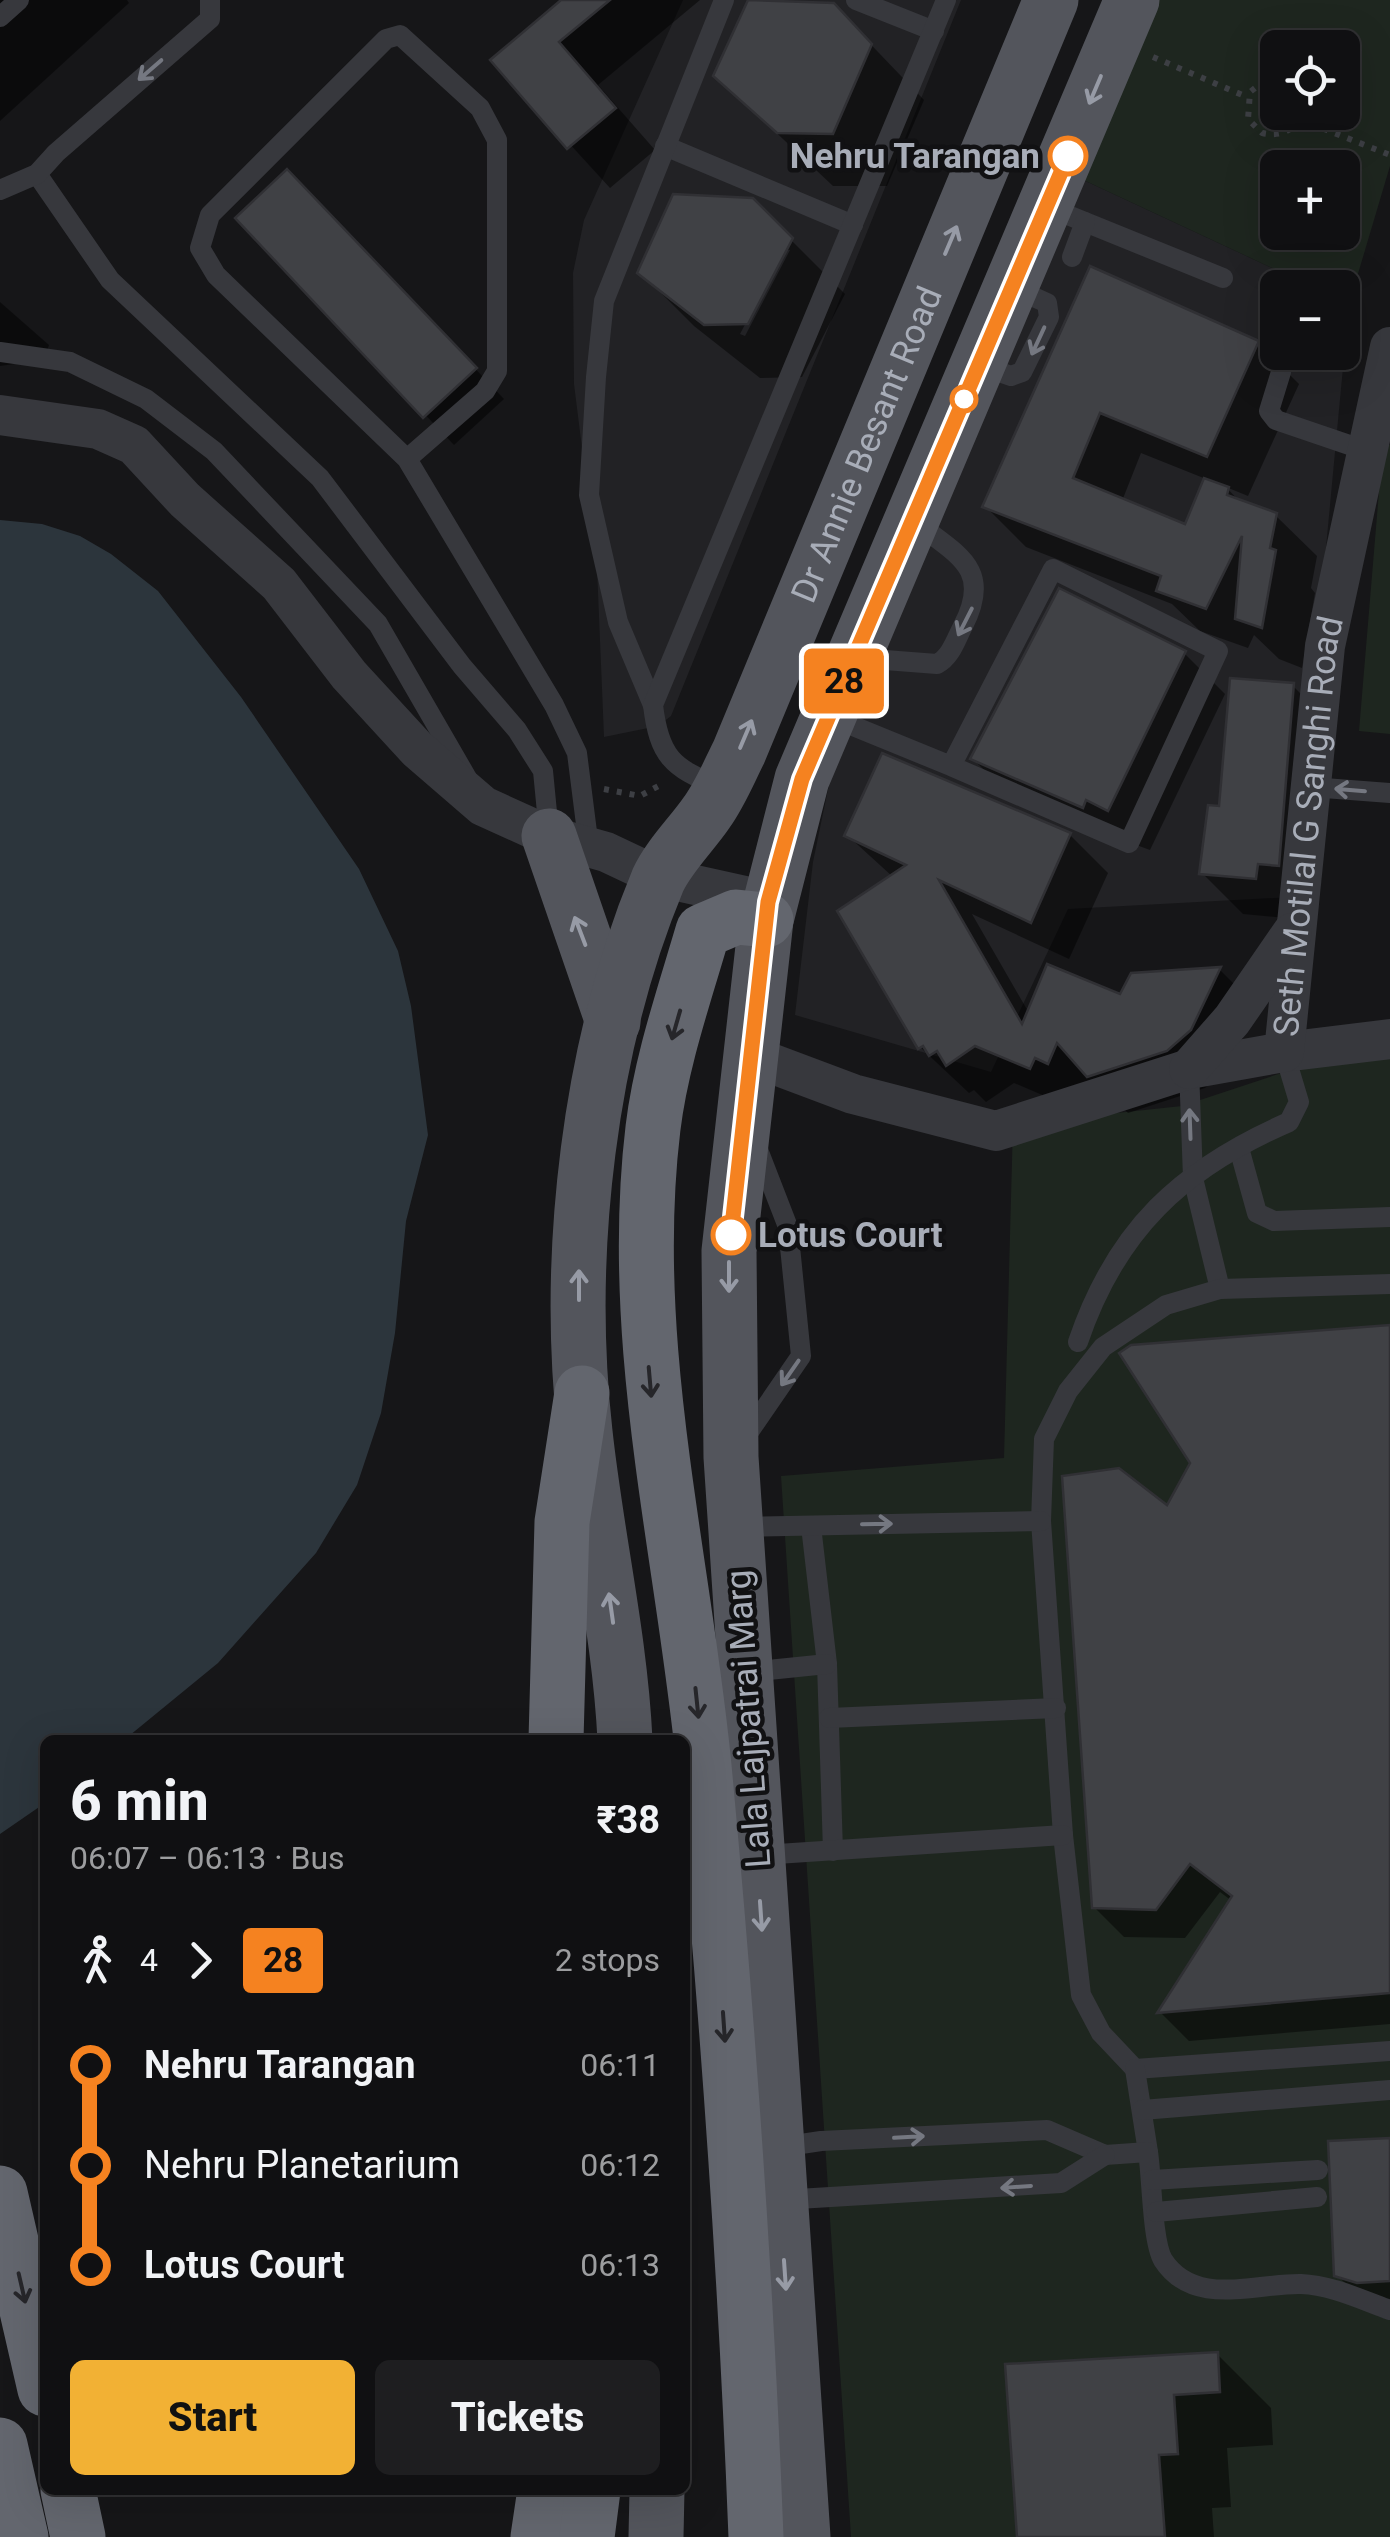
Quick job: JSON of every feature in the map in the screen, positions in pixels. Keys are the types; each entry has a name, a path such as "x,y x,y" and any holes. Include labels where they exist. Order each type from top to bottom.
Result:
{"highway":[{"path":"756,2537 738,2204 704,1767 645,1325 646,1213 653,1124 702,931 736,917 767,911"},
{"path":"556,1735 561,1538 582,1392"},
{"path":"0,2193 40,2367"},
{"path":"0,2444 21,2537"},
{"path":"69,2495 78,2537"},
{"path":"538,2537 544,2495"},
{"path":"587,2537 591,2495"}],"main road":[{"name":"Dr Annie Besant Road","path":"660,876 721,787 1051,0"},
{"name":"Dr Annie Besant Road","path":"767,911 802,779 912,520 1012,287 1065,215 1132,0"},
{"path":"569,842 613,1022"},
{"path":"624,1735 623,1696 582,1392 578,1326 584,1184 613,1022 660,876"},
{"name":"Lala Lajpatrai Marg","path":"767,911 729,1252 731,1457 763,1526 761,1670 775,1854 778,2174 803,2537"},
{"path":"656,2537 657,2495"}],"street":[{"name":"Seth Motilal G Sanghi Road","path":"749,1055 853,1094 996,1131 1189,1070 1284,1052 1325,646 1367,451 1385,397 1390,347"},
{"path":"0,416 98,429 134,445 185,500 279,584 349,674 417,750 483,806 660,876 767,911"},
{"path":"1189,1070 1232,1020 1297,924"},
{"path":"1284,1052 1390,1039"}],"lane":[{"path":"0,17 19,0"},
{"path":"0,190 37,174 210,18 210,0"},
{"path":"721,787 678,770 656,735 653,705 618,622 589,495 604,301 724,0"},
{"path":"856,0 934,31"},
{"path":"653,705 946,0"},
{"path":"407,458 486,390 497,372 497,140 480,108 400,35 386,40 210,215 200,248 216,275 407,458 554,705 577,752 569,842"},
{"path":"665,146 852,225"},
{"path":"37,174 110,280 320,478 462,666 517,730 543,771 569,842"},
{"path":"1065,215 1072,257"},
{"path":"1065,215 1223,278"},
{"path":"0,352 70,362 146,399 214,452 378,624 483,806"},
{"path":"1282,372 1269,412 1276,420 1367,451"},
{"path":"854,657 936,664 949,653 972,608 977,587 969,567 912,520"},
{"path":"829,717 1128,843 1218,651 1053,568 951,766"},
{"path":"1310,787 1390,793"},
{"path":"1078,1342 1096,1290 1122,1245 1160,1203 1240,1148 1289,1122 1299,1102 1284,1052"},
{"path":"1189,1070 1194,1178 1220,1288"},
{"path":"1240,1148 1257,1212 1274,1221 1390,1217"},
{"path":"1390,1284 1220,1288 1166,1305 1130,1326 1104,1347 1068,1391 1044,1439 1041,1521 1063,1835 1081,1995 1101,2033 1135,2069 1161,2257 1180,2278 1205,2288 1231,2290 1301,2284 1390,2310"},
{"path":"763,1526 1041,1521"},
{"path":"811,1526 827,1664 834,1851"},
{"path":"761,1670 827,1664"},
{"path":"829,1718 1056,1708"},
{"path":"775,1854 1063,1835"},
{"path":"1135,2069 1390,2051"},
{"path":"1142,2110 1390,2090"},
{"path":"778,2174 821,2141 1047,2130 1105,2155 1148,2152"},
{"path":"778,2174 1061,2184 1105,2155"},
{"path":"1152,2180 1318,2170"},
{"path":"1156,2212 1318,2198"}],"path":[{"path":"1146,54 1247,97"},
{"path":"1260,83 1247,97 1248,119 1262,132 1281,134 1285,130"},
{"path":"1332,130 1390,155"}],"shaded area":[{"path":"683,0 961,0 671,716 658,726 604,737 597,568 574,384 573,273 584,220"},
{"path":"1153,0 1390,0 1390,166 1359,270 1277,270 1077,177"},
{"path":"1077,177 1277,270 1260,270 1260,370 1343,370 1293,897 1068,909 991,1072 795,1015 813,862 833,765"},
{"path":"1383,444 1390,445 1390,734 1359,731"},
{"path":"0,520 42,524 80,536 111,554 158,591 241,697 359,869 398,951 411,1006 428,1135 406,1221 395,1333 381,1413 357,1485 316,1553 218,1663 130,1735 40,1735 40,1806 0,1834"},
{"path":"1390,1042 1390,2537 851,2537 781,1476 1004,1458 1013,1124 1182,1106 1369,1044"}],"building":[{"path":"561,0 610,0 559,42 616,108 567,149 490,60"},
{"path":"748,0 834,3 872,44 833,134 777,133 713,76"},
{"path":"287,169 477,368 423,418 235,218"},
{"path":"673,194 753,198 793,238 748,324 704,325 637,273"},
{"path":"1090,266 1259,341 1207,457 1100,413 1073,478 1185,524 1204,478 1229,487 1227,495 1277,513 1270,548 1276,550 1262,628 1235,619 1242,536 1206,609 1156,591 1161,576 982,507"},
{"path":"1059,588 1186,651 1108,811 1086,800 1083,808 970,759"},
{"path":"1230,678 1294,683 1279,866 1258,864 1256,879 1199,874 1208,805 1219,806"},
{"path":"882,753 1071,833 1031,923 939,880 1022,1024 1047,964 1120,994 1131,973 1221,967 1191,1030 1167,1051 1087,1077 1057,1043 1048,1064 1035,1058 1030,1069 975,1046 946,1066 937,1051 929,1056 923,1046 918,1049 837,911 906,865 844,836"},
{"path":"1390,1325 1390,1993 1157,2013 1232,1896 1190,1864 1156,1910 1092,1908 1062,1476 1119,1468 1167,1505 1190,1463 1119,1353 1131,1345"},
{"path":"1390,2138 1390,2281 1357,2283 1334,2276 1328,2141"},
{"path":"1218,2352 1220,2392 1174,2395 1178,2454 1159,2455 1165,2537 1017,2537 1005,2364"}],"bus line":[{"name":"28","path":"731,1235 768,902 802,779 1068,156"}],"place":[{"name":"Nehru Tarangan","path":"1068,156"},
{"name":"Lotus Court","path":"731,1235"}]}
